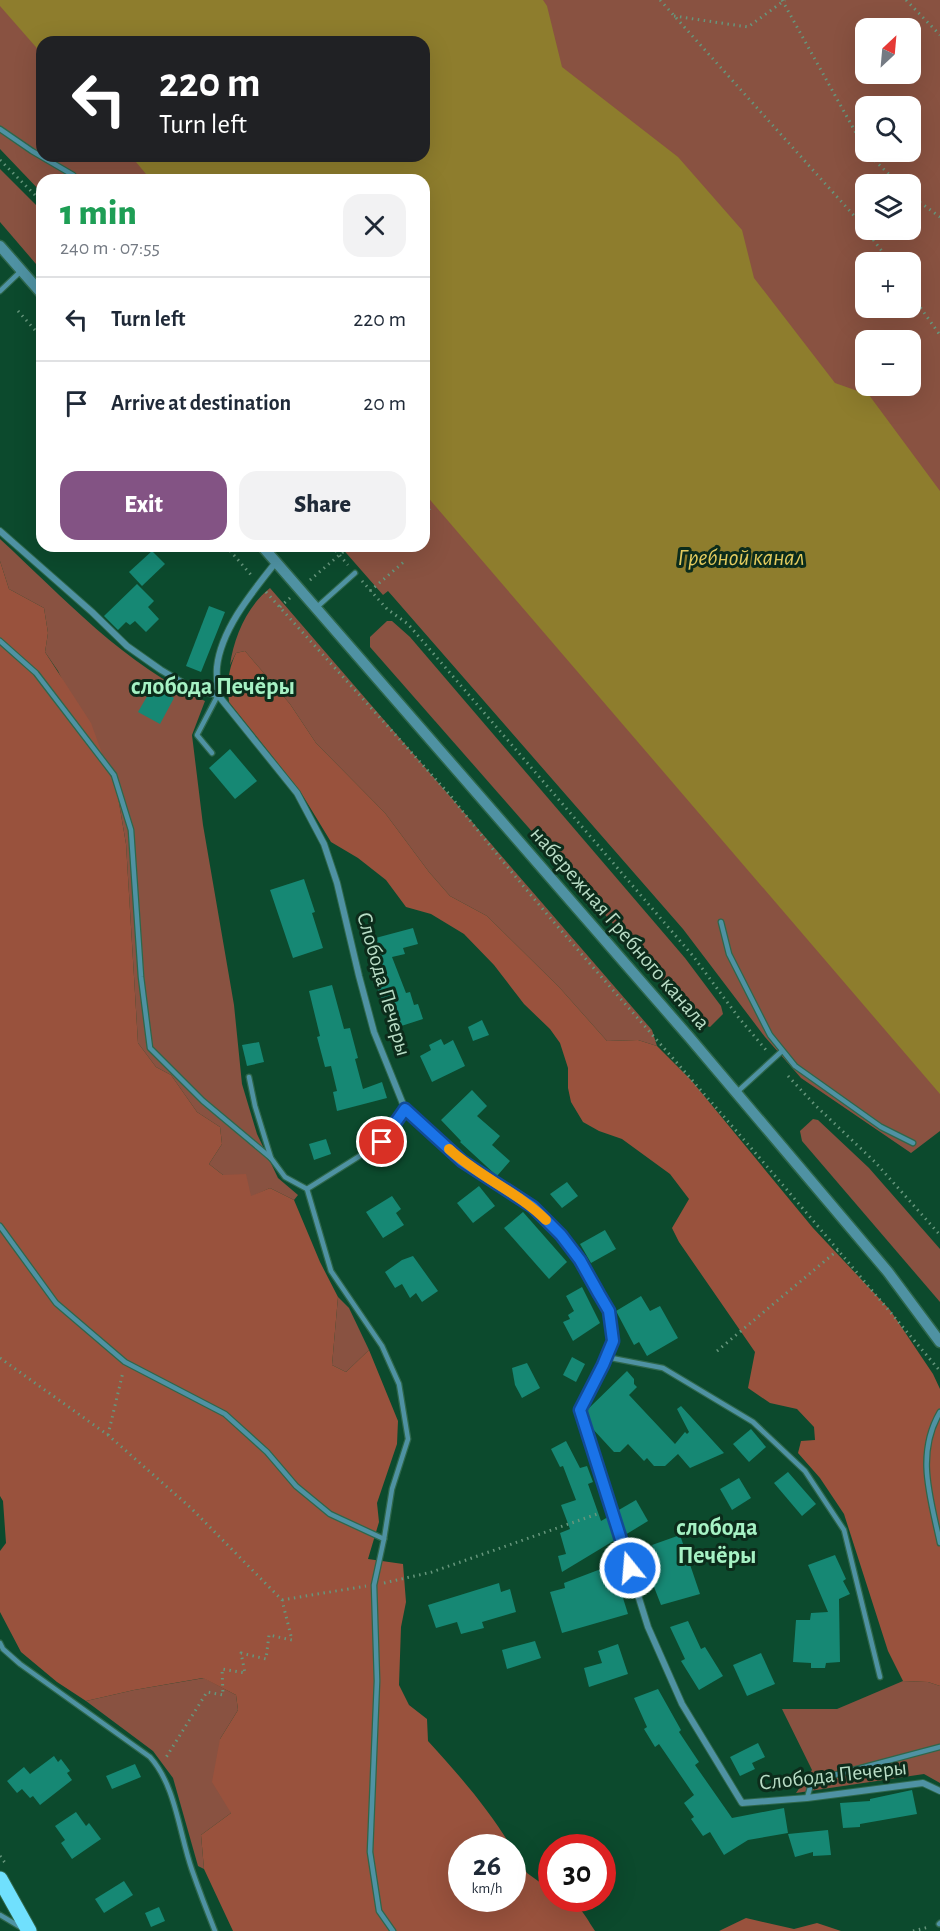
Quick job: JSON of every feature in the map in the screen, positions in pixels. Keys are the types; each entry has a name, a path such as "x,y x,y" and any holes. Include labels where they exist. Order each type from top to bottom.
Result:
{"main road":[{"path":"0,1879 28,1931"}],"street":[{"path":"0,246 36,287"},
{"path":"0,531 127,646 195,690 218,695 217,667 225,638 250,595 276,562"},
{"name":"набережная Гребного канала","path":"267,552 736,1093 888,1272 940,1342"},
{"name":"Слобода Печеры","path":"218,695 297,793 324,844 337,883 374,1032 405,1109 462,1161 533,1207 561,1235 580,1260 609,1311 613,1341 580,1410 613,1509 648,1627 682,1704 742,1803 807,1798 923,1783 940,1791"}],"lane":[{"path":"0,129 36,154"},
{"path":"50,162 71,174"},
{"path":"0,291 22,270"},
{"path":"316,608 355,573"},
{"path":"0,641 36,673 114,775 131,830 141,977 150,1048 203,1101 271,1158 285,1177 307,1189 331,1271 382,1346 399,1384 408,1439 392,1489 374,1585 377,1681 370,1852 379,1911 393,1931"},
{"path":"212,753 197,735 218,695"},
{"path":"721,922 729,954 770,1035 795,1066 881,1127 913,1143"},
{"path":"736,1093 782,1051"},
{"path":"249,1077 255,1106 271,1158"},
{"path":"307,1189 382,1142 405,1109"},
{"path":"0,1226 56,1303 125,1362 225,1414 267,1452 296,1486 330,1515 384,1539"},
{"path":"606,1357 663,1368 753,1422 805,1471 844,1530 880,1677"},
{"path":"940,1413 927,1451 925,1475 940,1544"},
{"path":"0,1643 20,1664 150,1757 160,1768 191,1869 215,1931"},
{"path":"807,1798 812,1781 940,1747"},
{"path":"0,1915 28,1931"}],"path":[{"path":"660,0 855,217"},
{"path":"906,0 940,35"},
{"path":"674,16 748,27 783,1 855,131"},
{"path":"0,160 36,196"},
{"path":"877,162 889,174"},
{"path":"921,203 940,217"},
{"path":"921,308 940,335"},
{"path":"18,311 36,331"},
{"path":"337,552 387,609 408,624 416,633 693,956 739,1018 814,1105 875,1162 940,1235"},
{"path":"339,555 343,552"},
{"path":"370,591 406,560"},
{"path":"280,607 450,795 477,831 559,928 758,1155 940,1371"},
{"path":"717,1351 838,1250"},
{"path":"0,1358 108,1435 191,1508 282,1600 292,1640 269,1635 266,1659 241,1653 245,1673 222,1669 224,1695 207,1692 160,1768"},
{"path":"108,1435 125,1362"},
{"path":"282,1600 374,1585 432,1572 613,1509"},
{"path":"913,1931 940,1924"}],"shaded area":[{"name":"Гребной канал","path":"0,0 940,0 940,1131 911,1153 801,1078 765,1037 683,929 388,591 383,595 345,552 430,552 430,174 36,174 36,187 0,149"},
{"path":"0,169 36,205 36,264 0,222"},
{"path":"0,539 96,629 122,650 176,687 205,701 192,735 203,825 234,1005 242,1084 257,1134 278,1178 298,1195 294,1200 270,1188 251,1197 209,1164 222,1144 220,1127 197,1112 171,1075 156,1067 138,1043 126,844 118,797 58,671 45,652 48,633 44,608 9,589 0,561"},
{"path":"0,561 9,589 44,608 48,633 45,652 91,723 118,797 126,844 138,1043 156,1067 171,1075 197,1112 220,1127 222,1144 209,1164 223,1175 246,1174 251,1196 270,1188 294,1200 320,1262 338,1297 332,1365 346,1372 369,1350 398,1421 397,1444 377,1503 379,1522 368,1559 403,1564 406,1602 401,1627 399,1685 409,1705 427,1719 428,1741 473,1792 503,1834 448,1834 448,1912 526,1912 526,1871 538,1881 538,1912 583,1912 595,1931 233,1931 204,1869 201,1835 231,1813 212,1782 220,1739 238,1710 236,1695 203,1678 86,1701 57,1682 21,1652 0,1612 0,1551 6,1543 3,1501 0,1496"},
{"path":"270,588 652,1030 657,1046 638,1040 607,1041 559,987 487,916 450,896 385,813 316,743 290,704 245,651 236,653 230,665 238,633 248,613"},
{"path":"387,621 392,621 410,637 685,958 721,1006 723,1014 710,1027 701,1024 370,647 370,637"},
{"path":"245,651 290,704 316,743 385,813 450,896 487,916 559,987 607,1041 638,1040 657,1046 691,1080 813,1228 890,1310 933,1374 940,1389 940,1686 928,1682 903,1681 888,1651 844,1514 820,1478 798,1453 801,1441 815,1440 814,1427 797,1409 770,1403 748,1388 755,1352 679,1242 672,1228 689,1199 670,1174 622,1139 599,1131 583,1122 571,1102 568,1068 560,1043 550,1029 524,1004 494,965 464,934 431,914 406,907 386,880 358,858 331,842 300,791 229,702 228,683 231,665 236,653"},
{"path":"813,1119 818,1120 869,1168 940,1249 940,1302 802,1141 800,1131"},
{"path":"338,1297 349,1308 369,1350 346,1372 332,1365"},
{"path":"204,1678 236,1695 238,1710 220,1739 231,1813 201,1835 204,1869 198,1866 173,1778 153,1751 86,1701"},
{"path":"903,1681 928,1682 940,1686 940,1783 924,1774 796,1793 812,1770 782,1709 837,1709"},
{"path":"746,1918 794,1929 817,1923 841,1931 719,1931"}],"water":[{"name":"Гребной канал","path":"0,0 543,0 547,6 562,67 678,157 742,230 754,278 835,383 855,390 855,396 870,396 940,491 940,1094 430,500 430,174 146,174 136,162 430,162 430,36 36,36 36,47 0,6"}],"building":[{"path":"151,552 165,564 142,586 129,572"},
{"path":"137,584 154,601 148,607 159,619 146,632 135,621 130,625 126,622 118,630 104,616"},
{"path":"209,606 225,612 201,672 186,666"},
{"path":"153,686 174,698 160,724 138,712"},
{"path":"230,749 257,781 235,799 209,768"},
{"path":"304,879 315,912 312,913 323,948 293,958 270,890"},
{"path":"413,928 418,944 403,948 405,954 392,957 406,993 410,992 414,1005 418,1004 423,1019 392,1029 372,974 376,972 368,940"},
{"path":"332,985 344,1029 350,1028 363,1089 382,1082 387,1098 337,1111 333,1092 337,1091 331,1066 325,1067 309,991"},
{"path":"482,1020 489,1035 473,1041 468,1027"},
{"path":"441,1039 444,1045 453,1040 465,1066 432,1082 420,1056 431,1050 429,1045"},
{"path":"259,1042 264,1062 247,1066 242,1045"},
{"path":"472,1090 487,1106 477,1116 500,1136 492,1145 510,1161 497,1176 460,1142 441,1120"},
{"path":"326,1139 331,1154 314,1160 309,1144"},
{"path":"567,1182 578,1196 562,1208 550,1194"},
{"path":"479,1186 495,1206 473,1223 457,1203"},
{"path":"392,1196 401,1209 396,1213 404,1225 383,1238 366,1212"},
{"path":"523,1212 567,1262 549,1279 504,1228"},
{"path":"605,1230 616,1249 591,1263 580,1244"},
{"path":"413,1256 438,1291 422,1302 416,1293 410,1298 402,1284 395,1288 385,1272 402,1260"},
{"path":"582,1287 600,1323 573,1341 563,1322 570,1319 568,1315 574,1311 566,1296"},
{"path":"641,1296 650,1311 660,1306 678,1338 647,1356 639,1342 634,1345 616,1311"},
{"path":"572,1357 585,1364 576,1382 563,1375"},
{"path":"527,1363 540,1388 522,1398 515,1385 512,1368"},
{"path":"627,1371 637,1387 629,1395 675,1444 685,1432 687,1434 689,1432 677,1409 681,1406 724,1453 690,1468 678,1454 665,1466 654,1466 647,1458 644,1461 628,1444 620,1452 614,1452 591,1427 586,1411"},
{"path":"751,1429 766,1447 749,1462 733,1444"},
{"path":"566,1441 580,1468 587,1466 593,1482 588,1484 601,1521 608,1517 615,1540 562,1572 558,1556 566,1554 560,1533 570,1529 561,1505 576,1500 563,1466 560,1467 551,1449"},
{"path":"788,1472 816,1504 802,1516 774,1483"},
{"path":"739,1478 751,1498 732,1510 720,1489"},
{"path":"636,1500 648,1521 625,1535 617,1511"},
{"path":"680,1535 700,1594 661,1605 654,1587 642,1591 632,1558 654,1550 652,1545"},
{"path":"835,1555 846,1579 843,1581 850,1594 839,1599 840,1662 826,1663 825,1668 811,1668 811,1663 793,1662 796,1620 810,1620 811,1613 828,1612 808,1565"},
{"path":"622,1561 632,1594 623,1598 628,1614 562,1633 550,1592 565,1588 564,1583"},
{"path":"499,1583 501,1592 510,1589 516,1612 482,1622 484,1628 461,1634 457,1622 436,1628 428,1605"},
{"path":"688,1621 701,1649 705,1647 723,1676 699,1690 681,1661 685,1659 670,1627"},
{"path":"535,1641 541,1658 507,1669 502,1650"},
{"path":"618,1644 628,1674 589,1687 584,1668 602,1663 598,1651"},
{"path":"761,1653 775,1684 747,1696 733,1665"},
{"path":"658,1689 681,1730 679,1732 699,1762 695,1765 732,1818 784,1808 788,1833 748,1840 724,1855 710,1832 703,1836 691,1819 694,1817 684,1803 694,1795 659,1744 655,1747 644,1729 647,1727 634,1698"},
{"path":"758,1743 765,1757 752,1763 755,1769 740,1776 730,1757"},
{"path":"54,1756 58,1762 61,1759 70,1771 67,1773 72,1780 40,1805 33,1796 30,1798 22,1789 17,1793 7,1781 24,1767 30,1774"},
{"path":"135,1764 141,1777 112,1789 106,1776"},
{"path":"912,1790 917,1814 860,1824 860,1827 843,1828 840,1803 870,1801 870,1799"},
{"path":"76,1812 86,1826 89,1823 101,1839 72,1859 61,1843 65,1840 55,1826"},
{"path":"828,1830 831,1855 813,1856 813,1852 795,1857 788,1834"},
{"path":"124,1881 133,1895 104,1913 95,1899"},
{"path":"159,1907 165,1921 151,1927 145,1913"}],"slow traffic":[{"path":"449,1149 462,1161 533,1207 546,1220"}],"district":[{"name":"слобода Печёры","path":"213,687"},
{"name":"слобода Печёры","path":"717,1542"}],"route":[{"path":"382,1142 405,1109 462,1161 533,1207 561,1235 580,1260 609,1311 613,1341 580,1410 630,1568"}]}
